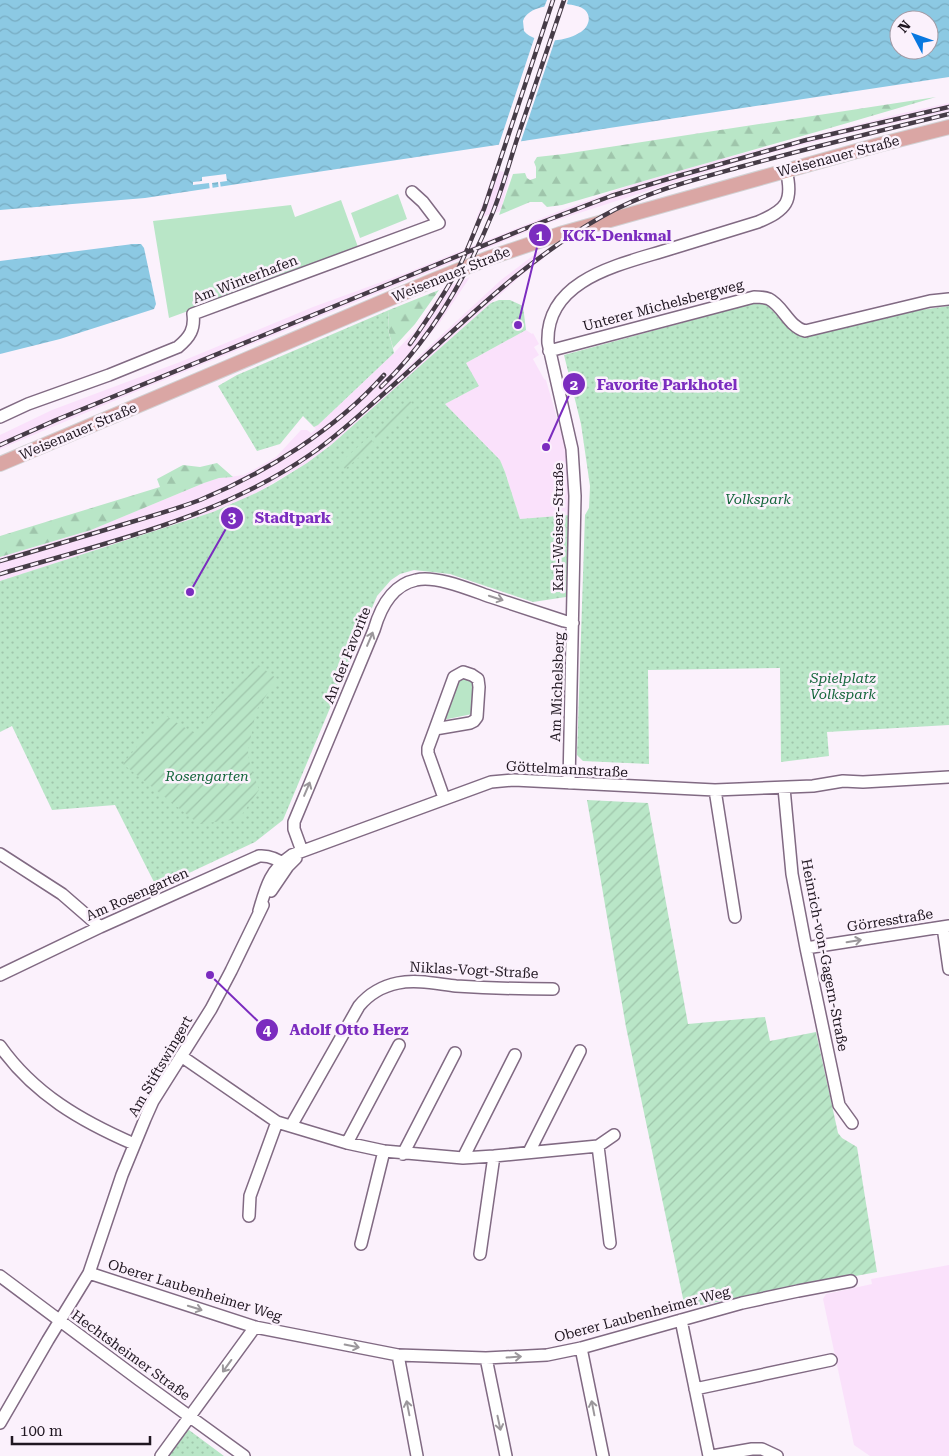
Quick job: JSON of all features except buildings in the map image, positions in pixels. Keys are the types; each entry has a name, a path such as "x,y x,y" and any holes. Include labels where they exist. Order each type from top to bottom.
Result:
{"main road":[{"name":"Weisenauer Straße","path":"0,464 489,258 568,231 949,126"}],"street":[{"name":"Karl-Weiser-Straße","path":"573,623 574,465 569,433 549,351 547,334 550,320 558,303 565,295 593,276 617,266 758,222 778,213 789,197 790,188 786,170"},
{"name":"Am Winterhafen","path":"0,417 28,404 109,375 178,347 193,330 192,314 439,223 423,202 412,192"},
{"name":"Unterer Michelsbergweg","path":"549,351 754,297 772,300 798,328 805,331 930,301 949,299"},
{"name":"An der Favorite","path":"302,852 294,829 294,822 374,630 377,618 388,598 401,587 416,580 446,582 573,623"},
{"name":"Am Michelsberg","path":"569,783 573,623"},
{"path":"436,729 474,721 477,717 478,679 463,672 454,677 427,750 444,798"},
{"name":"Göttelmannstraße","path":"285,864 292,855 444,798 496,781 514,780 715,790 813,786 843,781 863,782 949,777"},
{"name":"Heinrich-von-Gagern-Straße","path":"784,788 792,874 806,948 839,1105 852,1123"},
{"path":"715,790 735,917"},
{"path":"0,854 62,894 100,927"},
{"name":"Am Rosengarten","path":"0,976 100,927 259,856 269,856 285,864"},
{"name":"Am Stiftswingert","path":"0,1423 89,1273 122,1174 154,1101 199,1029 227,979 259,911 270,878 285,864"},
{"path":"946,927 949,969"},
{"name":"Görresstraße","path":"806,948 946,927"},
{"name":"Niklas-Vogt-Straße","path":"291,1126 359,1006 366,998 382,988 400,982 412,982 458,986 553,989"},
{"path":"347,1143 399,1045"},
{"path":"0,1046 27,1077 53,1100 85,1121 134,1144"},
{"path":"528,1152 580,1052"},
{"path":"403,1154 455,1053"},
{"path":"464,1158 516,1055"},
{"path":"181,1056 277,1122 347,1143 384,1151 464,1158 494,1156 598,1146 614,1135"},
{"path":"249,1216 250,1196 277,1122"},
{"path":"598,1146 610,1243"},
{"path":"361,1244 384,1151"},
{"path":"480,1254 494,1156"},
{"name":"Oberer Laubenheimer Weg","path":"89,1273 255,1327 398,1355 486,1358 547,1355 581,1348 742,1303 851,1281"},
{"name":"Hechtsheimer Straße","path":"0,1276 244,1456"},
{"path":"681,1320 711,1456 757,1449 762,1449 777,1456"},
{"path":"161,1456 255,1327"},
{"path":"581,1348 602,1456"},
{"path":"398,1355 417,1456"},
{"path":"486,1358 506,1456"},
{"path":"695,1389 831,1360"}],"shaded area":[{"path":"949,103 949,111 841,135 744,160 551,222 0,449 0,435 52,410 180,362 313,307 406,273 562,210 633,184 725,158"},
{"path":"494,169 510,174 501,211 476,219 486,195"},
{"path":"539,251 544,258 523,274 331,445 323,449 324,451 307,463 256,493 213,512 0,581 0,557 91,530 204,483 219,478 244,475 276,457 301,430 307,430 311,433 316,429 314,427 394,353 415,331 444,288 470,277 440,322 391,382 501,280"},
{"path":"526,330 533,333 539,344 534,347 539,355 533,359 546,380 566,449 570,515 520,519 500,460 445,404 478,386 466,363"},
{"path":"949,1265 949,1456 870,1456 854,1445 823,1299 826,1294 872,1284 871,1279"}],"green space":[{"path":"936,97 562,205 547,207 542,202 530,202 499,215 513,174 525,173 530,180 536,178 534,162 537,157"},
{"path":"398,194 407,219 360,238 351,213"},
{"path":"341,200 358,247 311,264 312,266 169,318 153,221 291,205 295,217"},
{"path":"439,290 415,324 393,348 388,329 389,310"},
{"path":"499,300 510,300 523,306 526,330 466,363 479,386 445,404 500,460 520,519 570,515 566,597 533,602 450,574 414,570 400,574 391,580 377,596 283,820 255,842 157,888 115,805 52,810 12,726 0,732 0,581 213,512 273,484 307,463 331,445 491,303"},
{"name":"Volkspark","path":"755,303 768,306 789,328 806,337 913,311 949,306 949,725 827,732 829,756 781,762 780,668 648,670 649,764 583,761 577,755 585,515 589,508 590,486 581,424 564,355"},
{"path":"389,310 388,329 394,353 318,425 314,427 303,416 280,444 257,451 218,386 237,375"},
{"path":"410,401 416,408 378,441 373,434"},
{"path":"369,437 375,444 345,469 340,463"},
{"path":"217,463 233,477 219,478 204,483 91,530 0,557 0,536 160,487 157,479 183,465 200,467"},
{"name":"Rosengarten","path":"256,663 277,679 256,711 248,751 249,761 259,790 239,819 199,824 123,764 163,714 195,734 235,685 237,686"},
{"path":"464,677 475,682 472,714 443,720 457,681"},
{"path":"587,800 648,803 688,1024 765,1017 770,1041 816,1032 838,1133 842,1138 857,1147 877,1272 685,1308 626,1027"},
{"path":"189,1430 224,1456 168,1456 186,1431"}],"water":[{"path":"0,0 949,0 949,77 145,198 0,210","holes":["567,4 585,10 589,20 587,26 573,36 550,41 536,38 524,31 523,21 535,9"]},
{"path":"141,244 144,248 156,304 154,309 60,339 0,354 0,261"}],"pier":[{"path":"547,0 568,0 566,7 543,10"},
{"path":"535,36 541,38 556,37 520,144 498,147"},
{"path":"226,174 227,181 220,182 221,189 219,190 218,182 212,183 213,191 210,191 209,183 193,185 193,182 202,181 202,177"}],"railway":[{"path":"410,344 458,269 484,209 553,0"},
{"path":"381,387 432,327 472,260 500,193 564,0"},
{"path":"0,445 56,420 352,299 611,196 806,140 949,107"},
{"path":"0,574 120,539 200,512 276,476 311,454 338,433 487,300 543,255 572,235 619,208 652,193 705,177 818,146 949,114"},
{"path":"0,561 173,509 225,489 299,448 344,414 384,375"}],"place":[{"name":"KCK-Denkmal","path":"518,325"},
{"name":"Favorite Parkhotel","path":"546,447"},
{"name":"Stadtpark","path":"190,592"},
{"name":"Adolf Otto Herz","path":"210,975"}],"park label":[{"name":"Spielplatz Volkspark","path":"843,686"}]}
